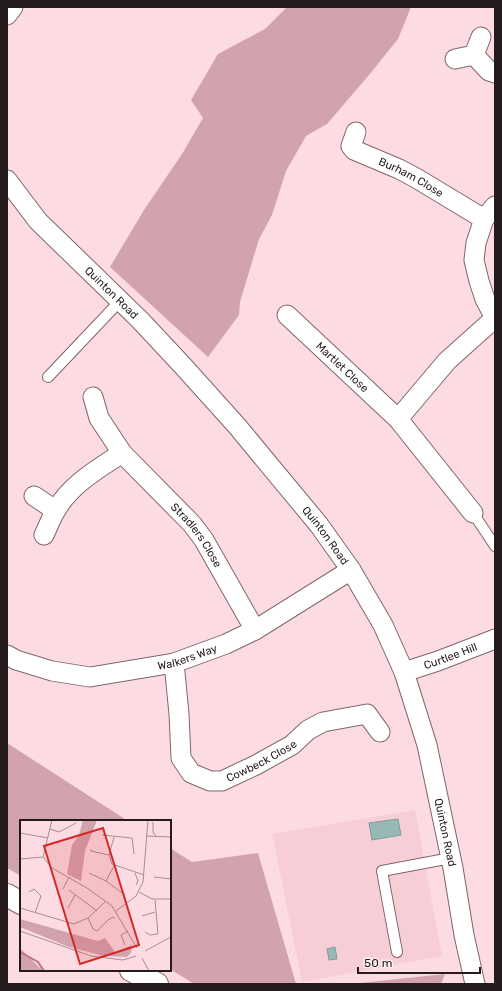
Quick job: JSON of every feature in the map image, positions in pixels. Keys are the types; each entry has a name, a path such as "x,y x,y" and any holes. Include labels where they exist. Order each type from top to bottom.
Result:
{"street":[{"path":"7,15 13,7"},
{"path":"474,55 481,37"},
{"path":"455,59 474,55"},
{"path":"474,55 489,71 495,73"},
{"name":"Burham Close","path":"356,132 351,146 354,150 399,169 421,181 489,212"},
{"name":"Quinton Road","path":"7,180 38,220 183,366 237,426 319,525 351,570 384,625 404,672 427,744 475,984"},
{"path":"398,419 447,361 495,318 484,299 474,260 476,243 489,212"},
{"name":"Martlet Close","path":"287,315 398,419 473,513"},
{"name":"Stradlers Close","path":"93,397 99,418 122,453 192,524 204,540 255,630"},
{"path":"44,536 56,510 65,496 83,480 122,453"},
{"path":"34,496 56,510"},
{"name":"Walkers Way","path":"7,656 52,672 90,676 174,663 226,644 255,630 351,570"},
{"name":"Curtlee Hill","path":"404,672 438,661 495,639"},
{"name":"Cowbeck Close","path":"174,663 180,714 181,758 191,773 210,781 222,781 256,765 292,745 308,730 324,722 367,714 380,732"},
{"path":"7,895 20,902"},
{"path":"133,971 157,984"}],"lane":[{"path":"48,377 120,302"},
{"path":"473,513 495,546"},
{"path":"397,952 382,871 451,858"}],"shaded area":[{"path":"287,7 411,7 398,39 369,75 327,124 306,136 286,171 272,215 259,239 240,302 239,315 208,357 110,267 144,210 182,154 203,118 191,100 218,54 265,29"},
{"path":"7,743 126,820 20,820 20,875 7,868"},
{"path":"415,810 442,956 302,982 272,834"},
{"path":"171,849 192,862 258,853 296,984 194,984 171,970"},
{"path":"445,974 441,984 350,984"}],"building":[{"path":"398,819 401,835 372,840 369,823"},
{"path":"335,947 337,959 329,960 327,949"}]}
